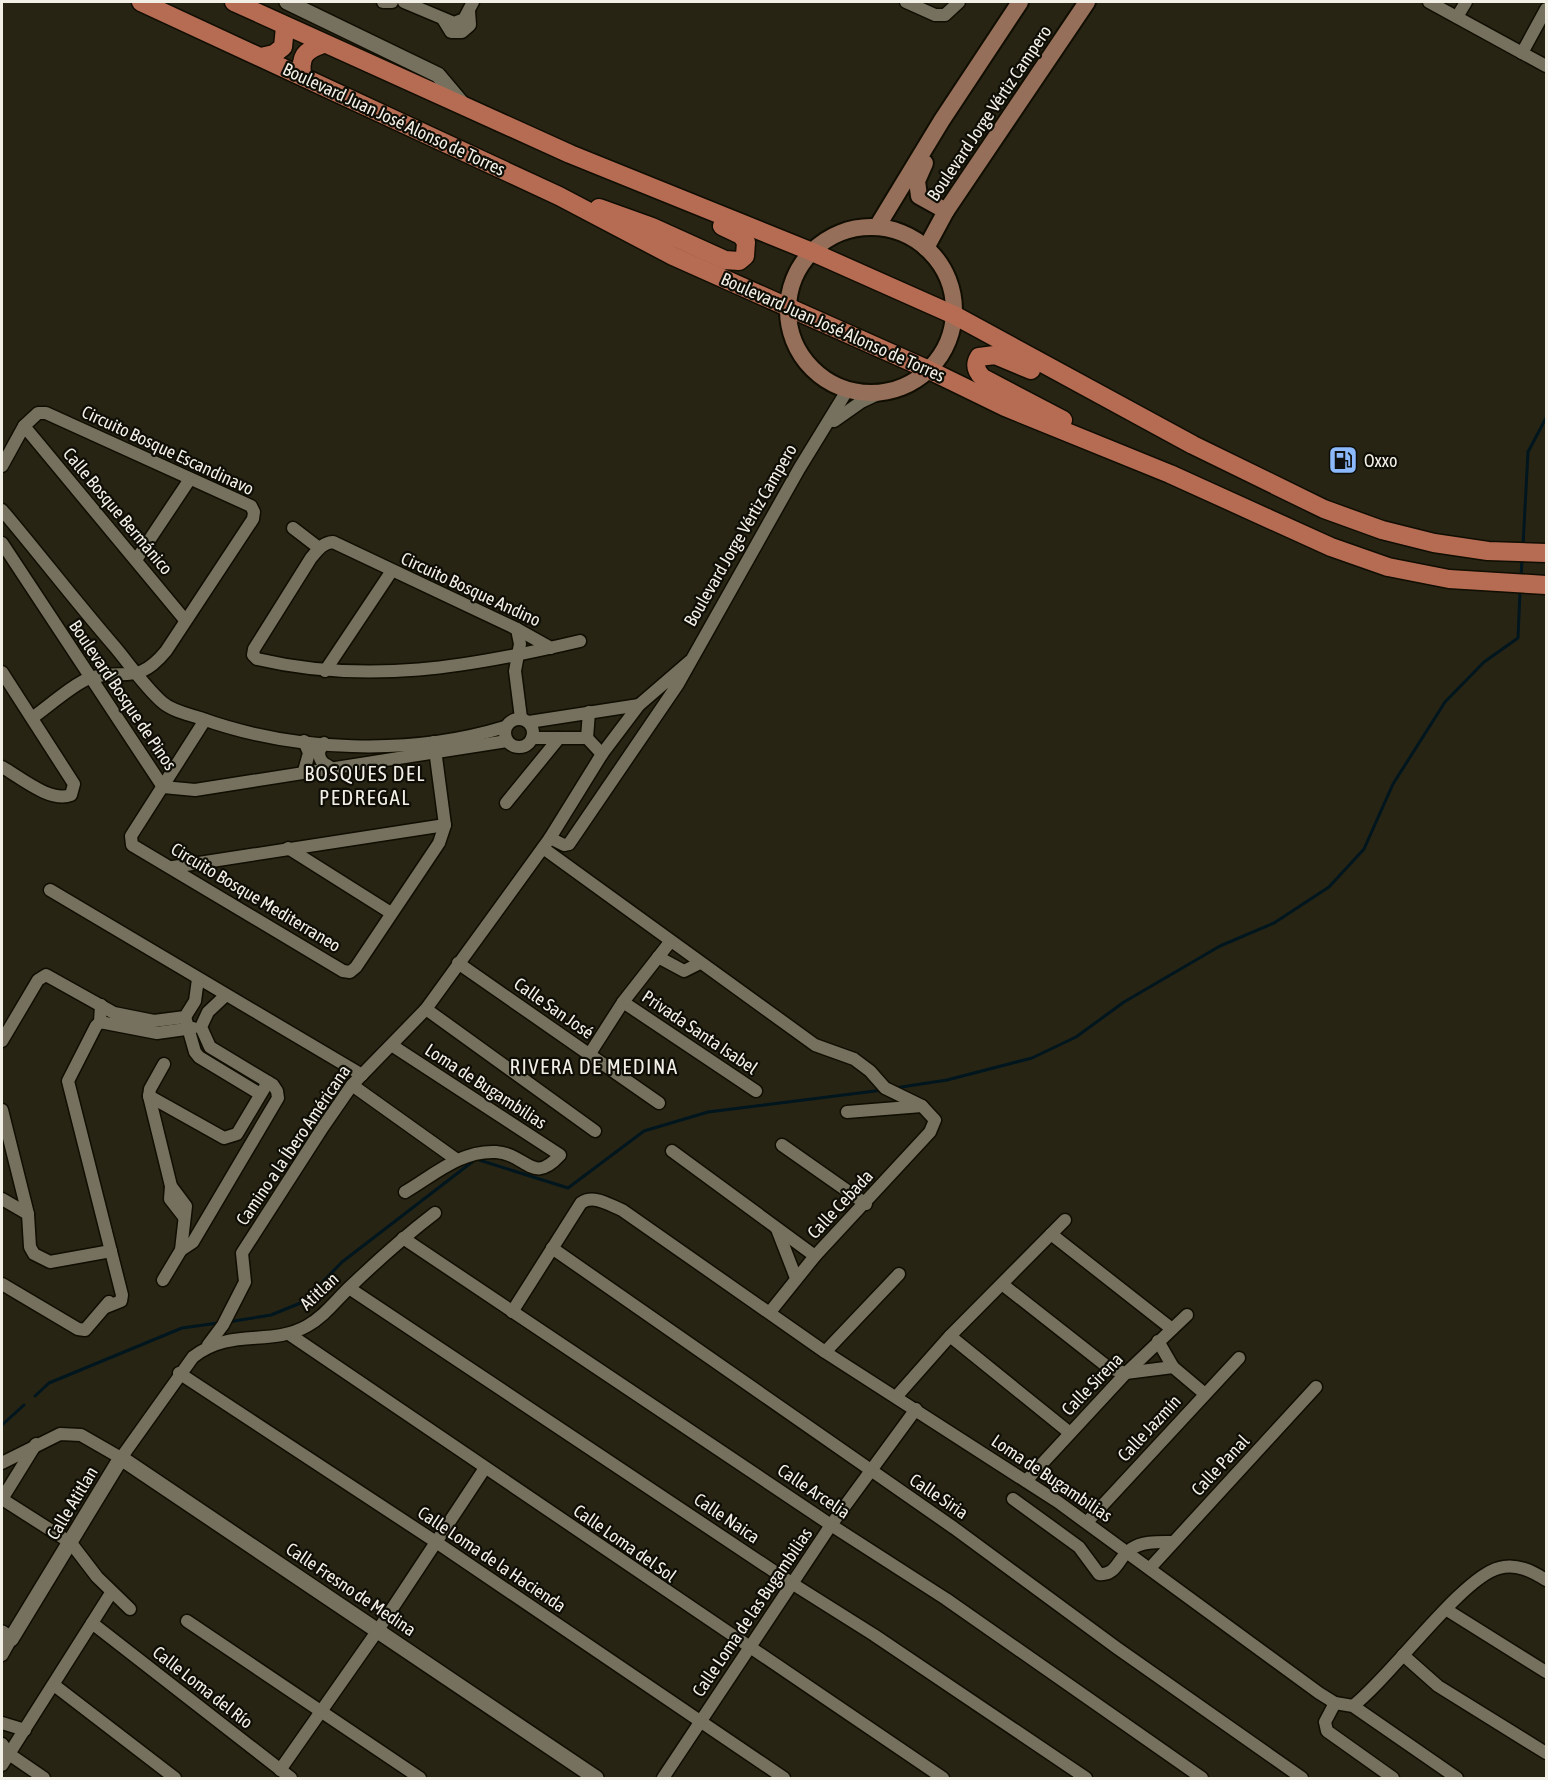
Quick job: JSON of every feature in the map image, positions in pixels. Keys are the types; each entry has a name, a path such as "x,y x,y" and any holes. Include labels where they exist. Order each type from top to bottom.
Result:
{"main road":[{"name":"Boulevard Juan José Alonso de Torres","path":"141,2 559,196 673,256 788,306 868,345 929,370 1005,407 1135,460 1360,558 1440,578 1504,585 1546,585"},
{"name":"Boulevard Juan José Alonso de Torres","path":"234,2 465,107 639,182 810,251 954,315 1242,470 1324,508 1382,530 1463,548 1546,553"},
{"name":"Boulevard Jorge Vértiz Campero","path":"877,227 942,120 1020,2"},
{"name":"Boulevard Jorge Vértiz Campero","path":"926,248 946,211 1087,2"},
{"path":"261,57 274,54 283,47 285,27"},
{"path":"302,76 302,56 305,51 323,44"},
{"path":"942,120 917,182 916,190 924,201 946,211"},
{"path":"559,196 620,214 725,260 734,262 745,256 746,243 741,236 639,182"},
{"path":"857,227 877,227 905,234 926,248 946,275 953,297 954,315 948,343 929,370 906,387 878,394 848,390 824,376 805,357 793,333 788,306 792,275 810,251 838,232 857,227"},
{"path":"1135,460 1103,439 983,378 976,370 977,360 989,354 1005,358 1076,393 1154,423"}],"street":[{"path":"287,2 438,75 465,107"},
{"path":"383,2 392,2"},
{"path":"404,2 443,19 460,22 471,6"},
{"path":"906,2 927,6 935,15 945,15 951,12 959,2"},
{"path":"1429,2 1546,66"},
{"path":"1457,17 1466,2"},
{"path":"1522,53 1546,9"},
{"name":"Boulevard Jorge Vértiz Campero","path":"690,661 639,705 602,754 547,843 569,844 678,684 799,469 848,390"},
{"name":"Boulevard Jorge Vértiz Campero","path":"825,430 848,410 878,394"},
{"name":"Circuito Bosque Escandinavo","path":"24,426 38,413 46,413 251,506 254,512 253,519 153,666 137,674"},
{"path":"2,466 24,426"},
{"name":"Calle Bosque Bermánico","path":"24,426 185,620"},
{"path":"135,560 190,479"},
{"name":"Boulevard Bosque de Pinos","path":"2,510 41,560 162,702 232,729 304,741 435,747 507,741"},
{"path":"292,528 319,548 254,649 253,655 257,659 297,668 325,671 402,673 497,658 509,675 517,722 533,732 528,742"},
{"name":"Circuito Bosque Andino","path":"319,548 326,543 333,542 391,572 517,629 551,648"},
{"name":"Boulevard Bosque de Pinos","path":"2,543 163,787 195,790 330,767 435,747 517,722 639,705"},
{"path":"23,574 30,564 41,560"},
{"path":"325,671 391,572"},
{"path":"517,629 518,653 515,671 517,722 507,741 517,747 528,742 560,738 587,738 602,754"},
{"path":"551,648 580,641"},
{"name":"Circuito Bosque Andino","path":"497,658 551,648"},
{"path":"2,672 74,784 71,795 63,798 53,795 2,767"},
{"path":"32,718 89,678 137,674"},
{"path":"587,738 589,712"},
{"path":"163,787 205,720"},
{"path":"506,803 560,738"},
{"path":"304,741 309,753 304,771"},
{"path":"528,742 538,765"},
{"path":"324,743 319,751 319,757 322,763 330,767"},
{"path":"173,867 445,825 435,747"},
{"name":"Circuito Bosque Mediterraneo","path":"163,787 130,841 132,845 173,867 343,971 350,972 356,967 439,843 445,825"},
{"path":"547,843 670,942 815,1045 854,1059 870,1071 885,1088 922,1106"},
{"name":"Camino a la Íbero Américana","path":"208,1345 223,1325 246,1276 242,1253 352,1085 426,1010 547,843"},
{"path":"288,849 391,913"},
{"path":"50,890 362,1075"},
{"name":"Privada Santa Isabel","path":"589,1055 623,1002 670,942"},
{"path":"658,957 684,970 700,963"},
{"name":"Calle San José","path":"458,963 659,1103"},
{"path":"2,1041 41,976 51,976 119,1015 201,1027"},
{"path":"198,979 195,1001 186,1023 195,1053 199,1058 260,1094"},
{"path":"201,1027 212,1008 226,994"},
{"name":"Privada Santa Isabel","path":"623,1002 756,1091"},
{"path":"2,1284 78,1329 85,1330 91,1327 106,1307 121,1301 111,1251 68,1081 90,1036 100,1022 101,1005"},
{"path":"426,1010 595,1131"},
{"path":"100,1022 157,1034 186,1023"},
{"path":"181,1250 188,1246 197,1234 278,1098 277,1090 268,1082 210,1047 201,1027"},
{"name":"Loma de Bugambilias","path":"393,1046 560,1155 549,1167 542,1170 536,1170 509,1154 469,1154 457,1160"},
{"path":"163,1280 181,1250 185,1202 171,1186 149,1096 150,1089 164,1064"},
{"path":"149,1096 224,1138 237,1134 268,1082"},
{"path":"352,1085 457,1160 405,1192"},
{"path":"847,1112 922,1106"},
{"name":"Calle Cebada","path":"770,1312 815,1256 930,1132 935,1119 922,1106"},
{"path":"2,1110 28,1214 30,1247 41,1260 60,1262 111,1251"},
{"path":"782,1145 866,1203"},
{"path":"672,1151 815,1256"},
{"path":"2,1199 28,1214"},
{"name":"Loma de Bugambilias","path":"552,1248 581,1203 587,1199 622,1210 825,1352 1087,1522 1128,1551 1210,1616 1335,1703 1353,1706 1456,1779"},
{"name":"Atitlan","path":"208,1345 241,1337 289,1334 322,1316 403,1238 435,1213"},
{"path":"896,1397 950,1336 1065,1220"},
{"path":"184,1223 197,1234"},
{"path":"777,1229 796,1278"},
{"path":"1051,1234 1172,1329"},
{"name":"Calle Arcelia","path":"403,1238 831,1525 946,1599 1202,1779"},
{"path":"512,1312 552,1248"},
{"name":"Calle Siria","path":"552,1248 954,1528 1117,1648 1302,1779"},
{"path":"825,1352 899,1274"},
{"path":"1002,1284 1099,1362 1116,1372 1126,1373 1173,1367"},
{"name":"Calle Naica","path":"349,1288 793,1584 874,1635 1086,1779"},
{"name":"Calle Sirena","path":"1026,1481 1126,1373 1187,1315"},
{"path":"223,1325 241,1337"},
{"name":"Calle Loma del Sol","path":"289,1334 943,1779"},
{"path":"950,1336 1070,1433"},
{"path":"1158,1341 1173,1367 1205,1394"},
{"path":"179,1373 208,1345"},
{"name":"Calle Jazmín","path":"1087,1522 1239,1358"},
{"name":"Calle Atitlan","path":"2,1655 6,1636 71,1543 121,1458 179,1373"},
{"name":"Calle Loma de la Hacienda","path":"179,1373 436,1542 784,1779"},
{"name":"Calle Panal","path":"1150,1568 1316,1387"},
{"name":"Calle Loma de las Bugambilias","path":"663,1779 831,1525 869,1470 916,1409"},
{"name":"Calle Fresno de Medina","path":"37,1443 60,1434 81,1436 121,1458 596,1779"},
{"path":"2,1463 37,1443"},
{"path":"37,1443 2,1499 71,1543 111,1593 130,1609"},
{"path":"280,1770 378,1630 485,1468"},
{"path":"1013,1499 1079,1547 1099,1574 1113,1571 1128,1551 1145,1543 1173,1542"},
{"path":"1353,1706 1372,1692 1403,1655 1475,1581 1497,1568 1522,1568 1546,1580"},
{"path":"2,1766 5,1749 25,1730 111,1593"},
{"path":"1447,1610 1546,1672"},
{"path":"187,1621 420,1779"},
{"name":"Calle Loma del Río","path":"92,1623 291,1779"},
{"path":"1403,1655 1438,1686 1546,1753"},
{"path":"54,1685 175,1779"},
{"path":"1335,1703 1325,1722 1327,1731 1393,1779"},
{"path":"2,1723 25,1730"},
{"path":"5,1749 44,1779"}],"waterway":[{"path":"1523,545 1528,452 1546,418"},
{"path":"1521,578 1522,558"},
{"path":"895,1088 947,1080 1032,1058 1076,1037 1124,1002 1220,946 1274,923 1329,887 1364,849 1393,784 1445,702 1484,662 1518,638 1520,591"},
{"path":"228,1322 271,1315 303,1302 342,1262 476,1159 568,1188 644,1131 708,1112 883,1090"},
{"path":"35,1396 49,1383 182,1328 218,1323"},
{"path":"2,1425 24,1405"}],"place":[{"name":"Oxxo","path":"1343,460"}],"district":[{"name":"BOSQUES DEL PEDREGAL","path":"365,785"},
{"name":"RIVERA DE MEDINA","path":"594,1066"}]}
